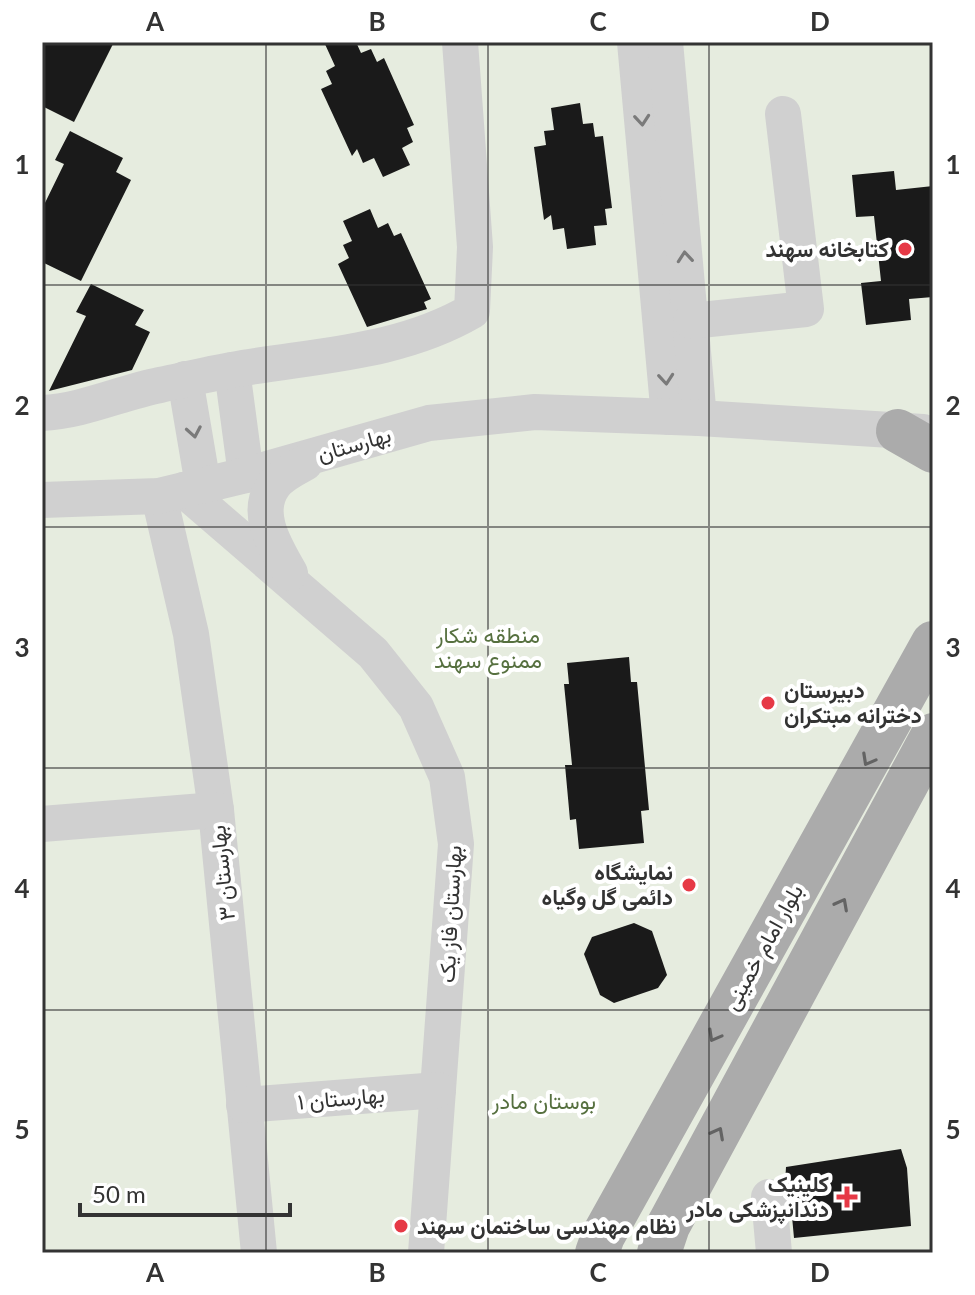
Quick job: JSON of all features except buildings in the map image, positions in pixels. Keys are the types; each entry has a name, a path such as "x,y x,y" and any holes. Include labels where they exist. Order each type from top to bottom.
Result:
{"main road":[{"name":"بلوار امام خمینی","path":"597,1253 618,1208 933,643"},
{"path":"659,1253 668,1226 933,735"}],"street":[{"path":"42,413 66,412 151,386 232,370 373,350 443,328 472,311 475,247 460,42"},
{"path":"635,42 684,418"},
{"path":"665,42 691,321 684,418"},
{"path":"691,321 806,309 783,114"},
{"path":"232,370 246,475"},
{"name":"بهارستان ۳","path":"185,379 182,491 191,634 216,810 259,1253"},
{"name":"بهارستان","path":"42,500 182,491 429,423 535,412 684,418 921,438"},
{"path":"299,588 272,541 267,525 267,504 272,486 284,475 321,453"},
{"name":"بهارستان فاز یک","path":"182,491 373,653 416,707 447,777 456,844 426,1253"},
{"path":"42,824 216,810"},
{"name":"بهارستان ۱","path":"244,1105 438,1090"},
{"path":"769,1197 774,1253"}],"green space":[{"name":"منطقه شکار ممنوع سهند","path":"42,42 933,42 933,1253 42,1253"}],"place":[{"name":"کتابخانه سهند","path":"905,249"},
{"name":"دبیرستان دخترانه مبتکران","path":"768,703"},
{"name":"نمایشگاه دائمی گل وگیاه","path":"689,885"},
{"name":"کلینیک دندانپزشکی مادر","path":"847,1197"},
{"name":"نظام مهندسی ساختمان سهند","path":"401,1226"}],"park label":[{"name":"بوستان مادر","path":"544,1101"}]}
